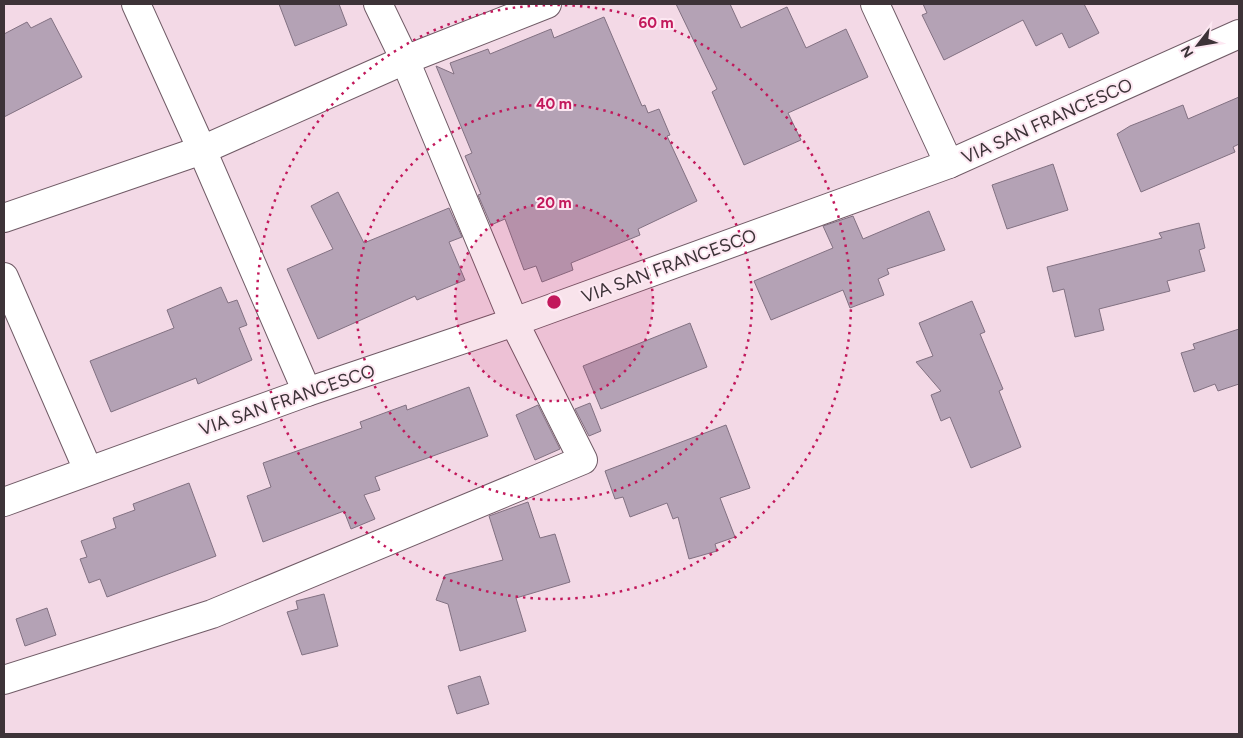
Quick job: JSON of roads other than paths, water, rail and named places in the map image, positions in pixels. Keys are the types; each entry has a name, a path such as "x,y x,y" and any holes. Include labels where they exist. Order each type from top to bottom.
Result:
{"street":[{"path":"136,4 202,150 307,392"},
{"path":"4,680 212,614 583,460 514,322 405,60 378,4"},
{"path":"4,218 202,150 405,60 546,4"},
{"path":"875,4 950,164"},
{"name":"VIA SAN FRANCESCO","path":"4,502 307,392 514,322 950,164 1239,34"},
{"path":"4,277 88,470"}]}
